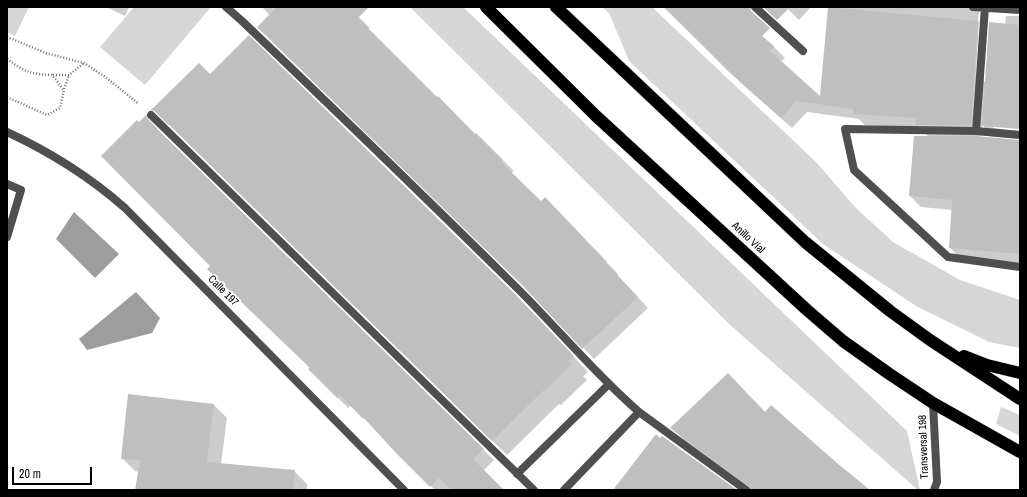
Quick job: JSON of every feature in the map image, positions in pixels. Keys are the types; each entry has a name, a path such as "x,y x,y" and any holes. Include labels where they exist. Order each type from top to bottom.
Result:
{"highway":[{"name":"Anillo Víal","path":"486,7 596,116 807,310 843,341 934,403 1020,452"},
{"path":"556,7 805,242 890,311 930,340 1020,399"},
{"path":"930,340 958,354 987,365 1020,373"}],"street":[{"path":"226,7 391,164 502,274 609,384 639,412 746,490"},
{"path":"564,7 591,39"},
{"path":"755,7 803,51"},
{"path":"973,7 1020,10"},
{"path":"976,131 985,7"},
{"path":"151,115 517,474 529,488"},
{"path":"1020,135 976,131 845,129 854,170 948,257 1020,267"},
{"name":"Calle 197","path":"7,132 30,143 68,165 109,194 125,208 404,490"},
{"path":"7,184 21,190 7,237"},
{"path":"517,474 609,384"},
{"name":"Transversal 198","path":"934,403 937,482 934,490"},
{"path":"564,490 639,412"}],"path":[{"path":"7,37 46,53 84,63 127,94 151,115"},
{"path":"7,59 23,70 38,74 69,75"},
{"path":"7,97 47,115 60,108 69,75 84,63"},
{"path":"52,75 64,90"}],"shaded area":[{"path":"7,7 29,7 15,36 7,32"},
{"path":"134,7 211,7 145,85 100,47"},
{"path":"410,7 463,7 907,431 920,490 918,490 729,324"},
{"path":"602,7 652,7 816,162 855,207 893,242 960,280 1020,300 1020,348 989,342 916,306 823,244 629,61 609,13"},
{"path":"74,212 119,254 95,278 56,239"},
{"path":"136,292 160,318 152,333 87,350 79,339"},
{"path":"1001,407 1020,415 1020,436 996,424"}],"building":[{"path":"277,7 369,7 358,18 503,160 501,162 541,201 545,197 638,297 582,349 522,285 257,27"},
{"path":"665,7 750,7 751,11 770,28 762,36 774,46 770,51 820,96 828,7 978,21 971,125 915,125 916,118 853,114 853,109 796,101 781,118 728,71"},
{"path":"763,7 790,7 777,20"},
{"path":"989,22 1020,25 1020,129 982,126"},
{"path":"249,35 514,293 574,356 569,361 572,364 492,441 155,111 151,110 199,63 210,74"},
{"path":"146,115 147,119 484,449 473,459 504,490 452,490 439,478 430,487 364,418 363,419 340,395 337,398 308,369 310,368 207,269 210,266 101,156 137,120 139,122"},
{"path":"914,136 976,136 1020,140 1020,254 949,248 952,200 909,196"},
{"path":"728,373 765,412 771,405 870,490 751,490 749,486 670,428"},
{"path":"128,394 214,404 207,462 295,470 293,490 135,490 140,460 121,459"},
{"path":"656,434 660,438 662,436 737,490 613,490"}]}
